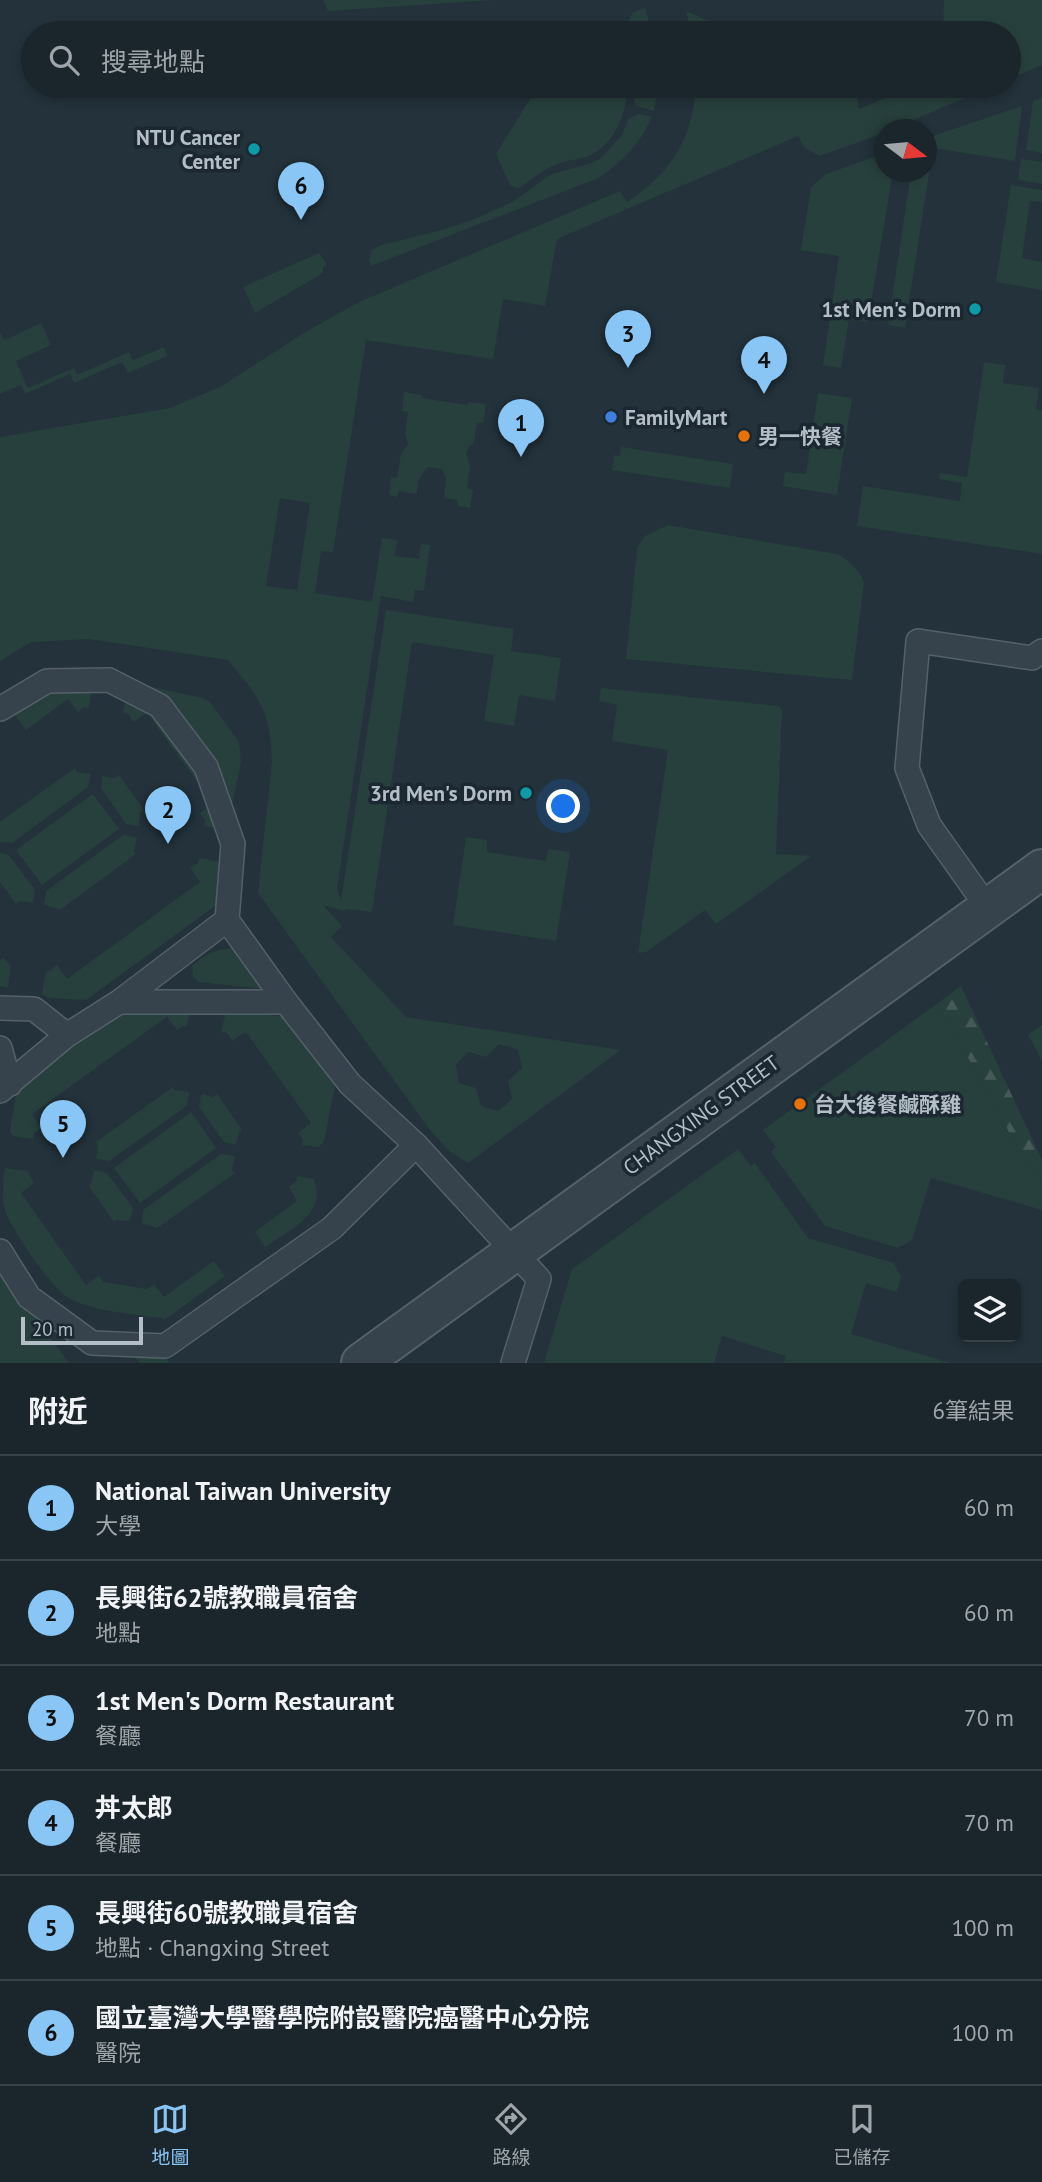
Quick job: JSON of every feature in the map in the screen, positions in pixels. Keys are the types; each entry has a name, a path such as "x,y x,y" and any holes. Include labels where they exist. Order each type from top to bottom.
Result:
{"street":[{"name":"CHANGXING STREET","path":"361,1363 1042,869"}],"lane":[{"path":"988,908 929,825 907,768 918,641 1032,658 1042,651"},
{"path":"0,709 47,681 109,680 160,706 206,767 233,844 227,920 350,1084 416,1145 538,1279 513,1363"},
{"path":"5,1088 67,1035 119,1003 227,920"},
{"path":"119,1003 286,1002"},
{"path":"0,1008 34,1009 67,1035"},
{"path":"0,1048 5,1088"},
{"path":"0,1251 29,1297 92,1343 164,1346 332,1228 416,1145"}],"green space":[{"path":"323,0 494,0 328,11"},
{"path":"944,0 1042,0 1042,65 1021,74 1021,21 943,21"},
{"path":"645,8 649,21 629,21 632,13"},
{"path":"686,11 708,21 688,21"},
{"path":"531,98 627,98 618,125 600,149 587,157 554,165 518,189 510,185 496,154"},
{"path":"656,98 654,111 636,106 634,100"},
{"path":"695,98 857,98 859,109 885,98 965,98 915,119 874,119 874,137 820,156 805,148 798,136 557,239 545,306 503,299 493,359 366,340 333,552 321,551 315,593 372,602 382,538 397,540 395,556 419,559 421,544 430,545 424,591 415,590 413,602 381,596 337,889 341,901 386,610 514,629 511,651 561,658 555,701 519,695 514,726 484,721 494,655 412,642 372,912 345,911 323,905 342,926 331,937 406,1017 621,1050 468,1163 450,1152 430,1130 258,893 272,761 271,743 266,716 261,706 228,660 89,639 31,642 0,661 0,437 170,408 222,386 302,334 359,302 620,191 627,202 667,167 684,138","holes":["280,498 310,503 297,590 266,586","499,1044 518,1050 522,1068 508,1081 512,1099 498,1111 481,1106 476,1088 459,1083 456,1064 468,1052 486,1057"]},
{"path":"1042,98 1042,153 1026,150 1033,101"},
{"path":"1022,106 1015,161 937,149 937,135"},
{"path":"639,114 652,117 642,136 616,165 599,178 371,266 369,260 372,250 382,245 472,220 512,202 552,174 600,159 622,135 628,119"},
{"path":"874,157 874,182 891,182 868,322 849,320 841,368 823,365 839,256 801,250 811,187 826,174"},
{"path":"1021,159 1042,162 1042,184 1018,180"},
{"path":"909,182 928,182 905,328 888,325"},
{"path":"1011,185 1042,190 1042,202 1030,201 1022,258 1042,262 1042,290 996,282"},
{"path":"319,253 327,265 323,267 323,273 255,313 243,287"},
{"path":"41,323 51,345 16,361 28,388 74,368 77,375 129,352 133,360 164,347 167,356 128,373 122,362 74,383 70,374 25,394 21,385 0,394 0,333 5,340"},
{"path":"984,362 1005,365 1003,383 1039,388 1036,409 1042,411 1042,554 857,526 863,486 960,501 962,483 939,479 940,473 967,477"},
{"path":"404,392 422,395 422,398 467,405 468,402 486,404 483,423 477,422 474,443 466,453 470,465 467,488 473,490 470,508 458,506 458,500 444,498 446,478 442,469 427,467 418,481 417,494 399,491 397,497 389,495 391,477 397,478 401,454 408,444 405,433 408,412 402,411"},
{"path":"818,393 852,398 837,495 783,486 785,472 806,474"},
{"path":"621,447 733,464 730,488 612,470 614,455 620,456"},
{"path":"668,525 837,554 850,562 864,583 852,680 626,659 637,548 645,536"},
{"path":"135,683 210,702 239,742 241,763 230,814 222,829 204,826 205,820 200,813 213,803 147,713 133,722 128,714 123,713 126,695"},
{"path":"601,688 779,706 782,711 776,854 811,856 716,924 705,910 646,952 638,953 668,750 612,741 617,705 599,701"},
{"path":"92,690 89,708 84,707 78,712 68,699 26,730 12,711 26,693"},
{"path":"75,768 77,772 91,774 88,787 12,843 0,842 0,822"},
{"path":"119,775 144,810 140,813 139,826 126,824 101,788 102,776 115,778"},
{"path":"93,794 119,829 42,885 16,850"},
{"path":"123,835 137,837 134,851 136,854 60,910 44,905 46,891"},
{"path":"466,837 487,840 487,852 546,861 548,849 570,852 556,941 453,925"},
{"path":"0,853 9,855 35,890 33,903 20,901 16,904 0,882"},
{"path":"199,858 217,861 222,868 219,900 215,906 86,1000 48,998 42,993 46,971 57,965 67,979 200,882 190,868 198,863"},
{"path":"231,948 243,950 266,989 199,982 193,977 192,966 201,959"},
{"path":"3,958 11,965 8,988 0,986 0,960"},
{"path":"961,986 1042,1160 1042,1181 1021,1154 938,1003"},
{"path":"938,1003 1021,1154 1042,1181 1042,1210 931,1178 912,1240 898,1248 825,1226 771,1152 776,1147 763,1130"},
{"path":"190,1008 187,1027 183,1026 177,1030 167,1017 32,1114 42,1128 34,1133 33,1139 13,1136 10,1131 16,1093 30,1076 129,1009"},
{"path":"226,1011 300,1018 336,1081 324,1141 319,1147 302,1145 303,1140 298,1133 311,1123 246,1032 232,1041 227,1033 221,1032"},
{"path":"1042,1025 1042,1061 1028,1035"},
{"path":"173,1087 175,1090 189,1092 187,1106 109,1161 96,1159 96,1142"},
{"path":"201,1094 213,1097 217,1094 242,1130 236,1145 224,1142 199,1107"},
{"path":"191,1112 216,1148 140,1203 114,1168"},
{"path":"738,1149 751,1166 755,1163 808,1238 894,1263 901,1277 897,1292 866,1283 851,1334 951,1363 784,1363 786,1356 722,1336 714,1363 544,1363 572,1269"},
{"path":"221,1154 235,1156 232,1170 235,1173 157,1228 142,1223 143,1210"},
{"path":"5,1168 28,1171 34,1183 21,1193 86,1285 99,1276 104,1282 146,1289 154,1284 164,1297 214,1261 225,1276 166,1319 101,1309 77,1302 67,1297 51,1281 9,1219 3,1200"},
{"path":"94,1170 107,1173 133,1208 130,1221 114,1222 89,1186"},
{"path":"297,1176 314,1179 317,1192 311,1212 295,1227 265,1247 255,1232 297,1201 289,1187 296,1182"},
{"path":"0,1269 69,1363 0,1363"},
{"path":"161,1341 169,1363 139,1363 128,1344"}],"place":[{"name":"NTU Cancer Center","path":"254,149"},
{"name":"國立臺灣大學醫學院附設醫院癌醫中心分院","path":"301,220"},
{"name":"1st Men's Dorm","path":"975,309"},
{"name":"1st Men's Dorm Restaurant","path":"628,368"},
{"name":"丼太郎","path":"764,394"},
{"name":"FamilyMart","path":"611,417"},
{"name":"男一快餐","path":"744,436"},
{"name":"National Taiwan University","path":"521,457"},
{"name":"3rd Men's Dorm","path":"526,793"},
{"name":"長興街62號教職員宿舍","path":"168,844"},
{"name":"台大後餐鹹酥雞","path":"800,1104"},
{"name":"長興街60號教職員宿舍","path":"63,1158"}]}
